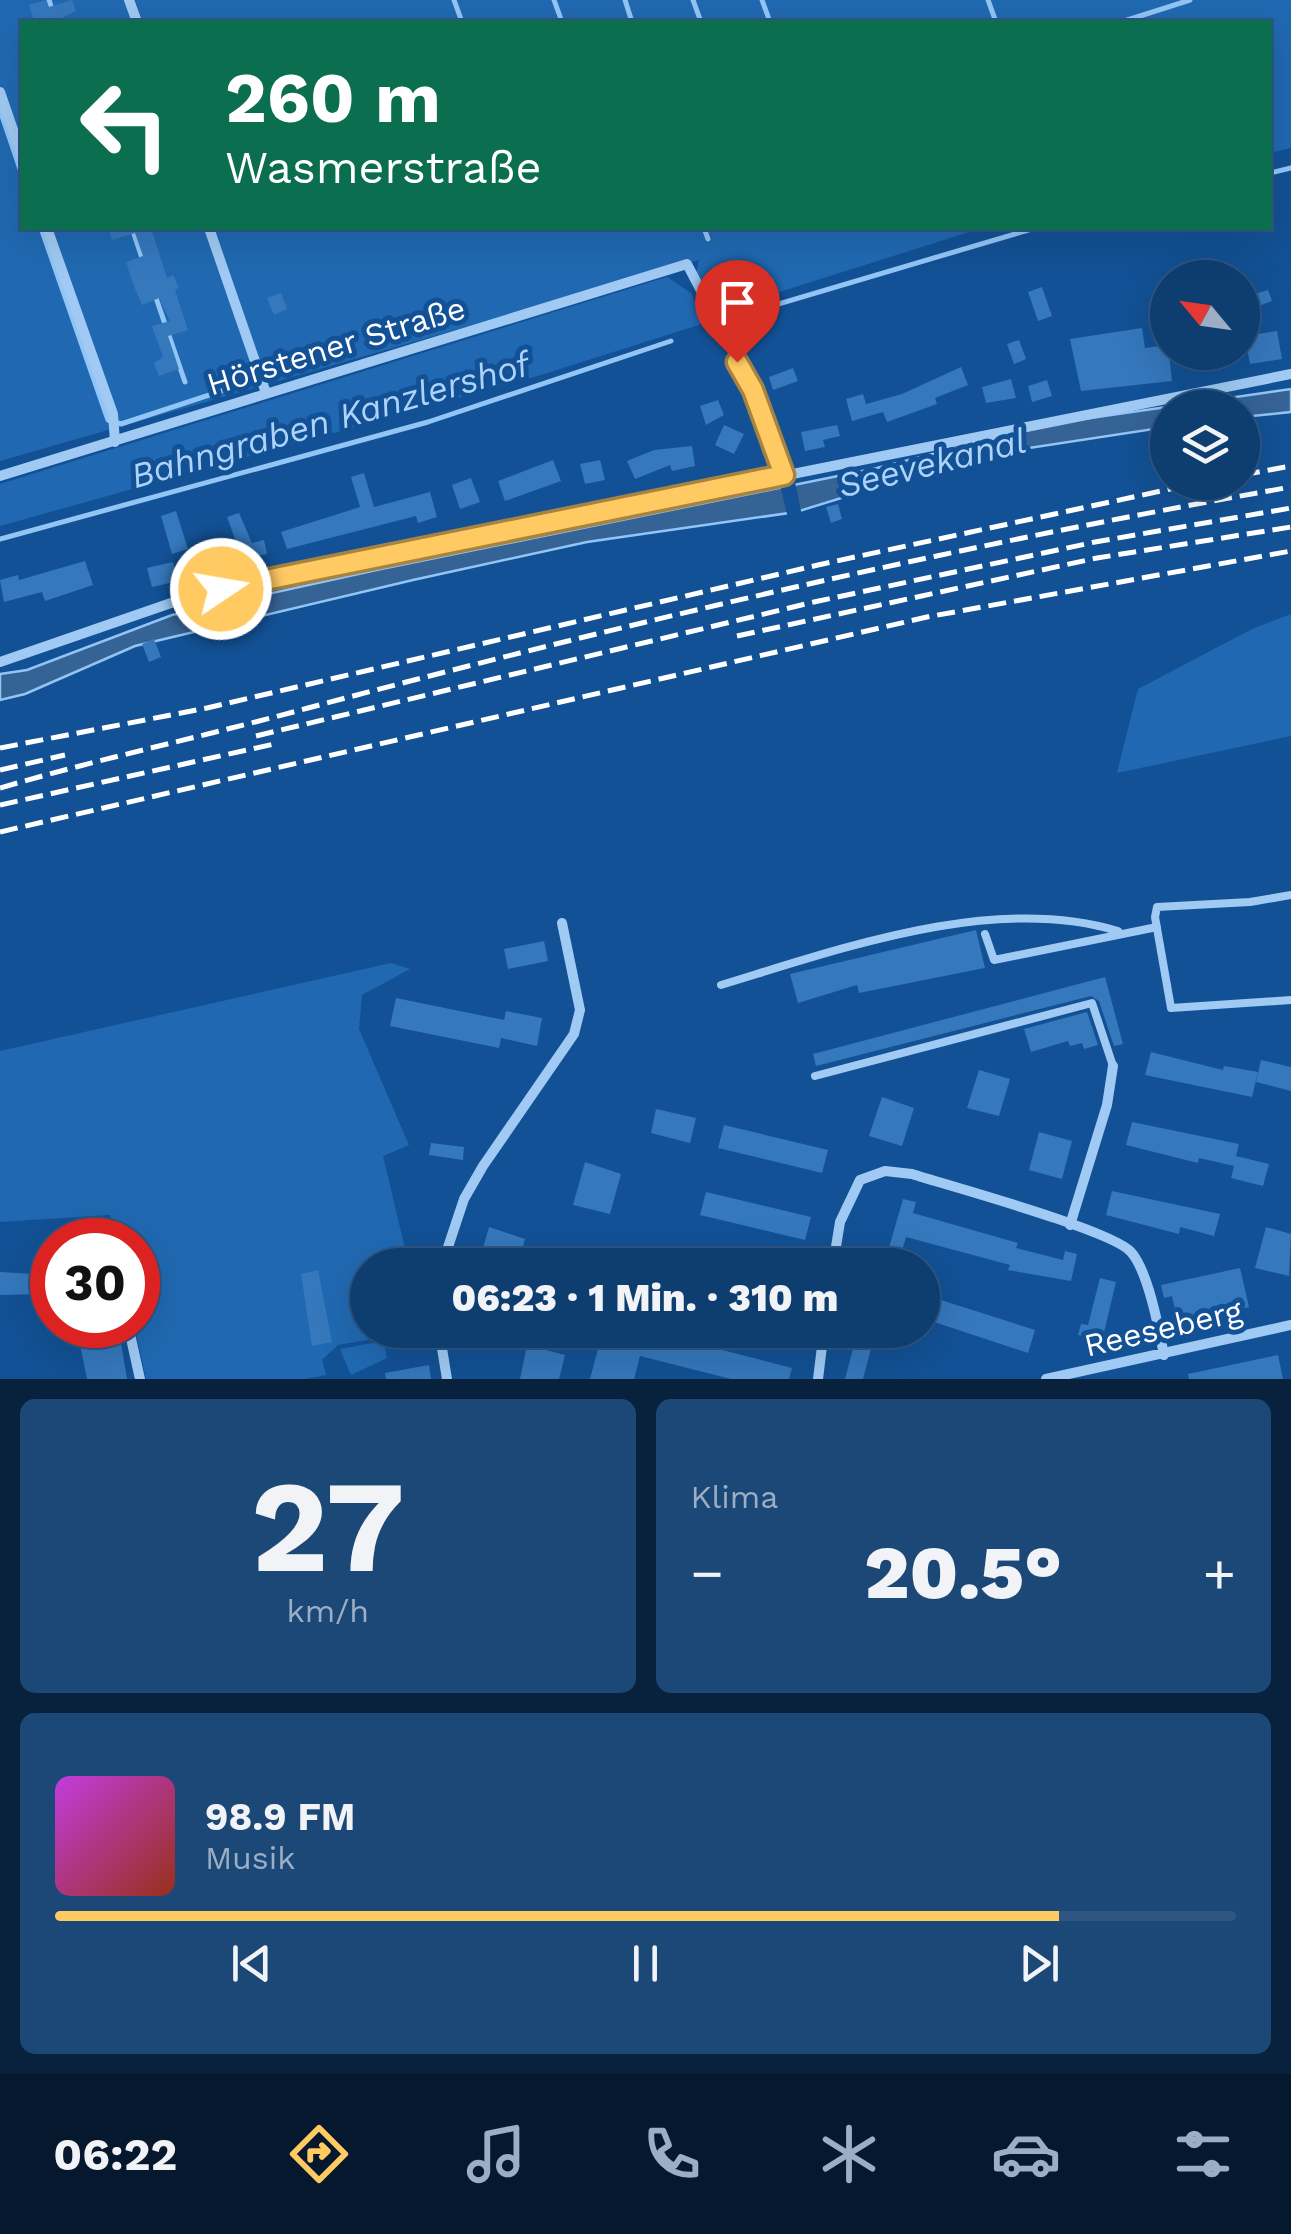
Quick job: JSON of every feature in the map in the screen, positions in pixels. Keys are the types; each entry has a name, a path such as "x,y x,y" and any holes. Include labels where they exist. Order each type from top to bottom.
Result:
{"street":[{"path":"0,92 20,150"},
{"path":"49,230 114,430"},
{"path":"210,230 266,393"},
{"name":"Hörstener Straße","path":"0,476 114,430 266,393 688,264 753,390 784,475"},
{"path":"0,662 200,593 1291,374"},
{"path":"448,1248 464,1199 482,1166 574,1034 580,1010 562,922"},
{"path":"1070,1224 1108,1105 1113,1066"},
{"path":"837,1248 850,1195 860,1180 885,1171 912,1174 1070,1224 1120,1244 1134,1254 1164,1355"},
{"name":"Reeseberg","path":"1046,1379 1291,1325"},
{"path":"133,1348 140,1379"},
{"path":"442,1348 446,1379"},
{"path":"818,1379 822,1348"}],"lane":[{"path":"1291,895 1250,902 1157,907 1156,926 1172,1008 1291,1000"},
{"path":"720,985 898,934 969,924 1074,920 1118,932"},
{"path":"985,934 994,960 1156,926"},
{"path":"814,1076 1092,1003 1113,1066"}],"shaded area":[{"path":"0,0 1291,0 1291,148 1272,153 1272,20 20,20 20,230 976,230 716,312 696,273 699,260 0,461"},
{"path":"667,277 691,293 705,323 541,375 0,526 0,484"},
{"path":"1291,614 1291,736 1117,773 1138,689 1252,629"},
{"path":"391,963 410,969 362,995 359,1029 409,1145 383,1156 405,1248 350,1248 350,1343 338,1345 322,1360 326,1375 305,1379 146,1379 139,1348 160,1348 160,1218 110,1215 0,1222 0,1051"},
{"path":"385,1348 387,1358 351,1375 340,1349"}],"water":[{"path":"1291,389 1291,412 1260,415 1260,393"},
{"name":"Seevekanal","path":"1150,409 1150,430 977,456 796,512 587,542 413,580 135,646 25,694 0,700 0,674 27,670 172,615 877,468 1056,423"}],"pier":[{"path":"795,482 802,516 788,518 780,485"}],"building":[{"path":"46,0 49,7 72,0 76,11 58,20 34,20 29,5"},
{"path":"109,230 152,230 167,278 173,275 179,288 175,290 188,330 168,336 179,369 159,376 154,363 163,357 152,326 170,321 159,298 142,305 133,284 126,262 143,256 135,233 112,240"},
{"path":"1042,287 1052,316 1038,321 1028,292"},
{"path":"1268,290 1272,301 1260,305 1260,292"},
{"path":"281,293 287,309 274,315 267,298"},
{"path":"1142,328 1145,348 1150,347 1150,370 1171,370 1172,381 1081,391 1070,339"},
{"path":"1277,331 1282,359 1260,362 1260,334"},
{"path":"1019,340 1026,359 1014,364 1007,344"},
{"path":"961,367 968,385 935,398 937,404 887,422 883,412 852,421 846,399 863,394 866,404 902,394"},
{"path":"793,368 798,381 773,390 769,377"},
{"path":"1011,379 1016,398 986,403 982,387"},
{"path":"1047,380 1052,396 1032,402 1028,386"},
{"path":"718,400 724,415 706,425 700,406"},
{"path":"724,425 744,434 734,454 715,445"},
{"path":"837,425 840,436 823,440 825,447 805,451 801,432"},
{"path":"692,446 695,466 672,471 670,465 635,479 627,461 654,450"},
{"path":"553,460 561,481 505,501 498,481"},
{"path":"600,460 605,480 585,484 580,464"},
{"path":"364,473 374,507 430,492 437,517 418,523 416,516 287,549 281,532 360,507 351,477"},
{"path":"471,478 480,502 460,509 452,485"},
{"path":"838,504 842,519 831,523 826,507"},
{"path":"176,511 188,549 172,554 161,516"},
{"path":"239,513 252,543 264,540 267,554 206,567 201,548 235,539 227,517"},
{"path":"85,561 93,585 45,601 42,592 4,602 0,580 18,575 19,580"},
{"path":"173,562 178,581 152,587 147,568"},
{"path":"154,639 161,657 149,662 142,644"},
{"path":"976,930 985,968 859,993 857,985 798,1003 790,974"},
{"path":"544,941 548,961 508,969 504,949"},
{"path":"1105,977 1123,1044 1114,1046 1099,1001 1091,996 816,1066 813,1054"},
{"path":"396,998 504,1020 506,1011 542,1018 537,1046 501,1038 499,1048 390,1026"},
{"path":"1087,1012 1098,1045 1084,1049 1082,1043 1070,1046 1068,1041 1031,1052 1024,1029"},
{"path":"1151,1052 1223,1070 1224,1066 1258,1072 1252,1097 1145,1075"},
{"path":"1261,1060 1291,1067 1291,1091 1256,1082"},
{"path":"979,1070 1010,1079 999,1116 967,1108"},
{"path":"882,1097 914,1108 902,1146 869,1136"},
{"path":"656,1109 696,1118 690,1143 651,1133"},
{"path":"1132,1122 1239,1144 1236,1156 1269,1164 1263,1186 1231,1178 1234,1166 1199,1158 1198,1163 1126,1145"},
{"path":"724,1125 828,1150 822,1173 718,1148"},
{"path":"1039,1132 1072,1141 1062,1179 1029,1170"},
{"path":"431,1143 464,1147 463,1160 429,1155"},
{"path":"585,1162 621,1174 610,1214 573,1205"},
{"path":"1112,1191 1220,1214 1214,1236 1180,1227 1179,1234 1106,1215"},
{"path":"706,1192 811,1217 805,1240 700,1215"},
{"path":"903,1199 916,1202 913,1213 1018,1243 1016,1248 1063,1260 1065,1251 1077,1254 1071,1281 1008,1270 1010,1265 906,1237 903,1248 889,1248"},
{"path":"489,1227 525,1239 523,1248 483,1248"},
{"path":"1266,1227 1291,1234 1289,1276 1255,1268"},
{"path":"1240,1268 1249,1307 1178,1323 1172,1296 1164,1298 1161,1285"},
{"path":"318,1270 332,1342 312,1346 301,1274"},
{"path":"0,1272 30,1274 30,1294 0,1295"},
{"path":"1100,1278 1116,1282 1102,1341 1078,1335 1081,1324 1088,1325"},
{"path":"940,1300 1035,1330 1028,1353 940,1324"},
{"path":"81,1348 122,1348 127,1379 87,1379"},
{"path":"526,1348 565,1355 559,1379 520,1379"},
{"path":"598,1348 715,1348 792,1368 789,1379 731,1379 640,1356 634,1379 590,1379"},
{"path":"853,1348 871,1348 863,1379 845,1379"},
{"path":"1278,1355 1283,1379 1189,1379 1188,1374"},
{"path":"429,1365 431,1379 386,1379 385,1373"}],"waterway":[{"path":"49,0 55,20"},
{"path":"454,0 461,20"},
{"path":"554,0 561,20"},
{"path":"625,0 631,20"},
{"path":"693,0 700,20"},
{"path":"762,0 769,20"},
{"path":"988,0 995,20"},
{"path":"1127,20 1190,0"},
{"path":"0,110 20,169"},
{"name":"Bahngraben Kanzlershof","path":"1272,173 1291,168"},
{"path":"42,230 108,420 121,424 258,379"},
{"path":"133,230 143,261"},
{"path":"705,230 708,239"},
{"name":"Bahngraben Kanzlershof","path":"731,318 1028,230"},
{"path":"155,295 185,382"},
{"name":"Bahngraben Kanzlershof","path":"0,539 428,422 671,341"}],"railway":[{"path":"1260,472 1291,466"},
{"path":"0,788 675,615 920,559 1291,487"},
{"path":"0,748 207,708 818,565 1150,493"},
{"path":"256,736 814,602 1095,542 1291,508"},
{"path":"737,636 1097,558 1291,527"},
{"path":"0,832 927,617 1291,551"},
{"path":"0,805 274,744"},
{"path":"0,770 65,755"}],"route":[{"path":"221,589 784,475 753,390 737,362"}]}
